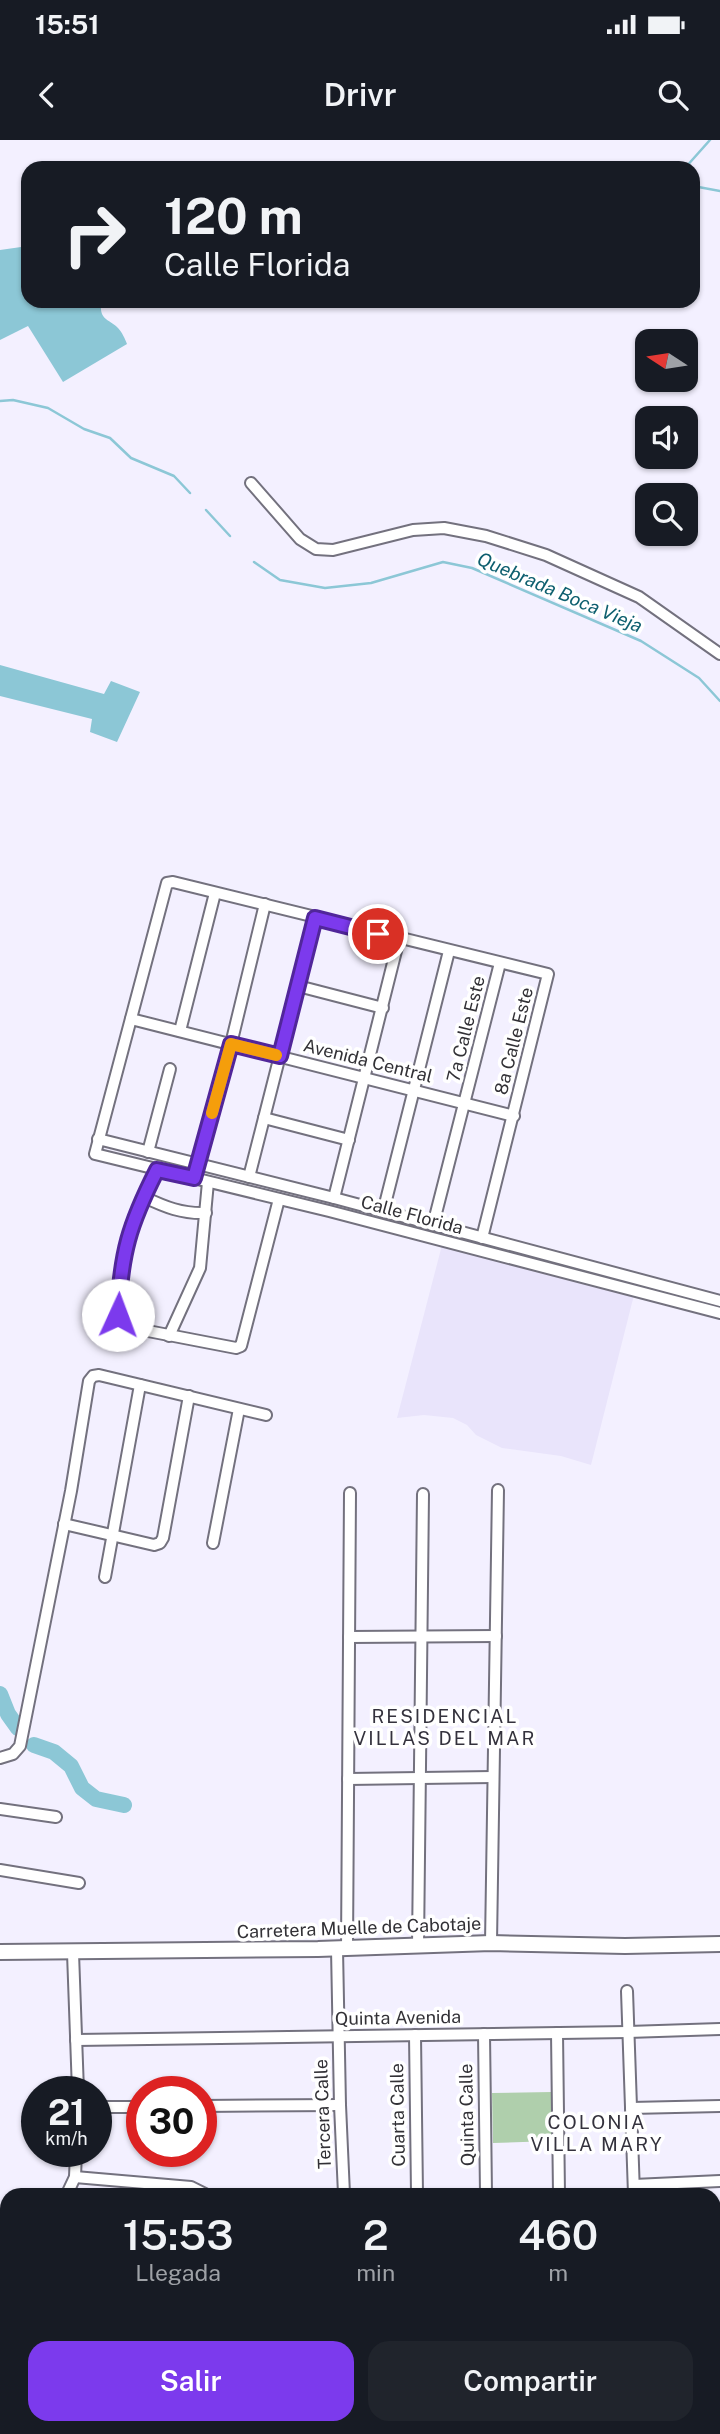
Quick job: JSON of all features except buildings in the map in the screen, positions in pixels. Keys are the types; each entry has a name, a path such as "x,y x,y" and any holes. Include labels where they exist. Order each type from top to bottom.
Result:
{"main road":[{"name":"Carretera Muelle de Cabotaje","path":"0,1952 342,1949 491,1943 625,1947 720,1944"}],"street":[{"path":"251,483 300,539 316,549 332,550 413,530 444,528 486,536 546,555 639,597 720,654"},
{"path":"99,1139 167,883 173,882 265,904 500,963"},
{"path":"180,1031 215,893"},
{"path":"194,1178 231,1044 265,904"},
{"path":"248,1177 315,918"},
{"path":"334,1198 399,939"},
{"path":"383,1212 449,951"},
{"name":"8a Calle Este","path":"482,1238 548,974 500,963"},
{"name":"7a Calle Este","path":"433,1225 500,963"},
{"path":"298,986 383,1008"},
{"name":"Avenida Central","path":"131,1019 514,1116"},
{"path":"148,1152 170,1069"},
{"path":"264,1118 349,1140"},
{"name":"Calle Florida","path":"720,1301 334,1198 99,1139 95,1154 720,1314"},
{"path":"157,1170 127,1237 120,1275 119,1322 122,1326 236,1348 241,1346 279,1199"},
{"path":"169,1336 200,1268 208,1182"},
{"path":"144,1197 186,1214 206,1213"},
{"path":"0,1758 13,1754 20,1746 89,1381 93,1376 99,1375 266,1415"},
{"path":"105,1577 140,1385"},
{"path":"64,1524 160,1544 189,1396"},
{"path":"213,1544 239,1409"},
{"path":"491,1943 498,1490"},
{"name":"Tercera Calle","path":"344,2188 338,2036 348,1779 350,1493"},
{"path":"418,1947 423,1494"},
{"path":"349,1637 495,1636"},
{"path":"348,1779 493,1777"},
{"path":"0,1809 56,1817"},
{"path":"0,1870 79,1883"},
{"path":"73,1953 77,2076"},
{"path":"627,1991 634,2188"},
{"name":"Quinta Avenida","path":"76,2040 720,2029"},
{"path":"556,2033 559,2188"},
{"name":"Quinta Calle","path":"484,2034 486,2188"},
{"name":"Cuarta Calle","path":"415,2035 417,2188"},
{"path":"217,2106 340,2105"},
{"path":"631,2108 720,2106"},
{"path":"70,2188 75,2177 75,2167"},
{"path":"75,2177 193,2188"},
{"path":"117,2188 119,2181"},
{"path":"653,2188 720,2181"}],"shaded area":[{"path":"442,1245 634,1295 591,1465 561,1456 502,1448 476,1435 467,1425 453,1418 424,1415 397,1418"}],"green space":[{"path":"552,2092 553,2141 493,2143 492,2093"}],"water":[{"path":"21,247 21,308 101,308 104,317 119,330 127,344 63,382 28,326 0,340 0,250"},
{"path":"0,665 104,694 111,681 140,692 117,742 90,732 92,719 0,696"}],"waterway":[{"path":"691,161 710,140"},
{"path":"700,187 720,191"},
{"name":"Quebrada Boca Vieja","path":"0,401 13,400 48,408 84,429 110,438 131,458 174,476 190,493"},
{"name":"Quebrada Boca Vieja","path":"206,510 230,536"},
{"name":"Quebrada Boca Vieja","path":"254,562 280,580 325,588 371,583 443,562 472,568 641,641 699,678 720,701"},
{"path":"0,1694 8,1714 18,1728"},
{"path":"34,1745 54,1752 71,1766 82,1788 96,1799 124,1805"}],"slow traffic":[{"path":"212,1113 231,1044 276,1055"}],"district":[{"name":"RESIDENCIAL VILLAS DEL MAR","path":"445,1727"},
{"name":"COLONIA VILLA MARY","path":"597,2133"}],"route":[{"path":"118,1315 120,1275 133,1218 157,1170 194,1178 231,1044 280,1056 315,918 378,934"}]}
